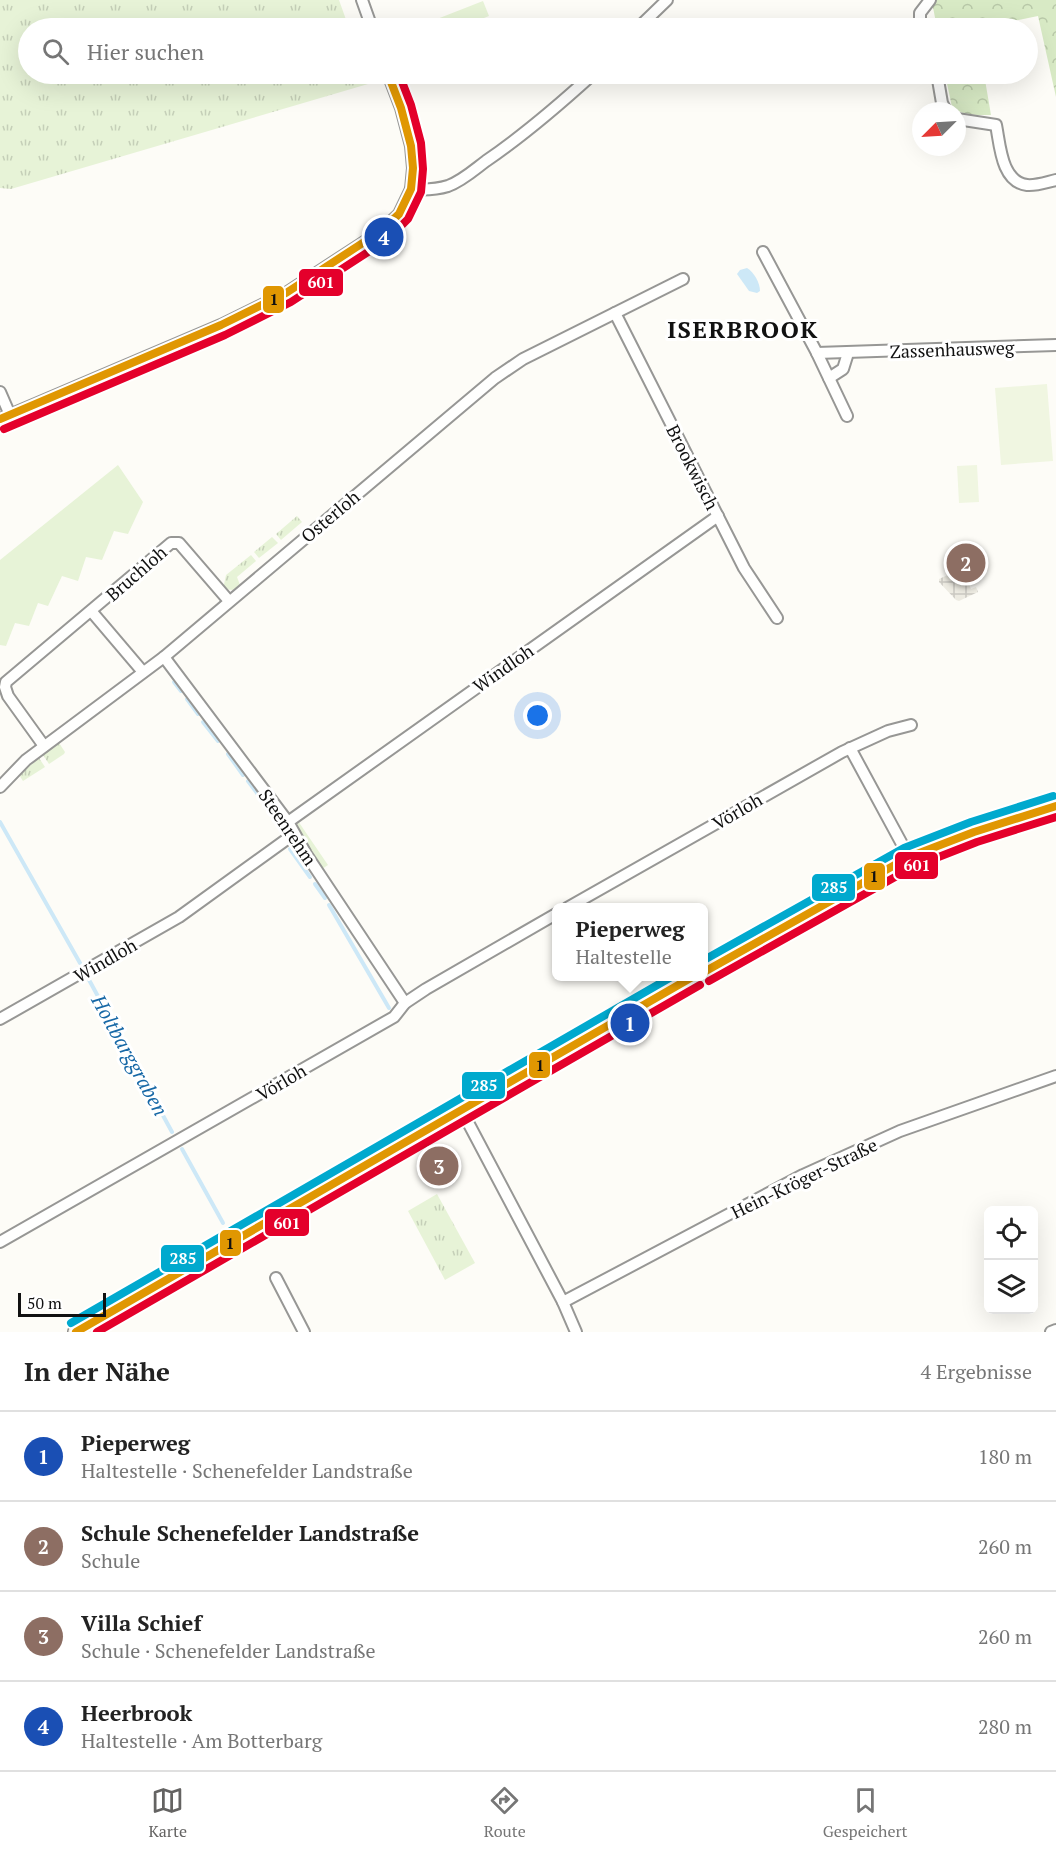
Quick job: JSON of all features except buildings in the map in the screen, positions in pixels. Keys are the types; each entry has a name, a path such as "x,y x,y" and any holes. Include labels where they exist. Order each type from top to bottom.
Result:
{"main road":[{"path":"708,970 909,856 1056,806"},
{"path":"76,1332 686,981"}],"street":[{"path":"362,0 368,18"},
{"path":"648,18 667,0"},
{"path":"920,18 920,13 930,0"},
{"path":"0,392 5,417 221,325 286,293 381,231 399,214 411,189 413,168 411,146 392,84"},
{"path":"411,189 433,190 450,186 464,178 505,148 581,84"},
{"path":"939,84 942,102"},
{"path":"966,120 996,125 1004,164 1012,177 1026,185 1056,180"},
{"path":"763,252 817,353 847,416"},
{"name":"Osterloh","path":"0,787 26,760 164,657 491,381 523,359 683,279"},
{"name":"Brookwisch","path":"615,313 744,568 777,618"},
{"name":"Zassenhausweg","path":"817,353 1056,345"},
{"path":"829,378 843,369 848,353"},
{"name":"Windloh","path":"288,822 718,516"},
{"name":"Bruchloh","path":"44,746 8,696 5,687 9,679 92,612 171,543 179,543 229,601"},
{"name":"Bruchloh","path":"92,612 143,672"},
{"name":"Steenrehm","path":"164,657 288,822 306,854 405,1003"},
{"name":"Vörloh","path":"576,903 850,748 888,731 911,725"},
{"path":"850,748 909,856"},
{"name":"Windloh","path":"0,1020 179,917 294,834"},
{"name":"Vörloh","path":"0,1242 394,1017 405,1003 426,989 552,916"},
{"name":"Hein-Kröger-Straße","path":"563,1302 803,1175 900,1131 1056,1076"},
{"path":"462,1111 563,1302 576,1332"},
{"path":"276,1278 304,1332"},
{"path":"1051,1332 1056,1330"}],"green space":[{"path":"0,0 339,0 345,18 18,18 18,84 368,84 11,189 0,188"},
{"path":"935,0 1056,0 1056,97 1038,16 1028,18 935,18 932,2"},
{"path":"483,1 489,16 484,18 440,18"},
{"path":"947,84 986,84 991,115 966,113 966,102 951,102"},
{"path":"1047,384 1053,461 1001,465 995,388"},
{"path":"118,465 143,502 128,534 114,531 102,560 86,557 78,581 62,576 48,606 38,603 29,626 15,623 6,646 0,645 0,560"},
{"path":"977,465 979,502 959,503 957,466"},
{"path":"297,516 302,522 281,540 276,534"},
{"path":"272,537 278,543 259,558 254,552"},
{"path":"251,555 256,561 237,577 240,585 233,590 223,589 226,575"},
{"path":"59,743 65,752 49,764 43,755"},
{"path":"39,758 45,767 23,781 19,775"},
{"path":"298,821 328,865 322,869 302,839"},
{"path":"437,1194 475,1263 445,1280 408,1211"}],"shaded area":[{"path":"970,565 974,576 967,579 971,589 976,587 978,592 959,601 956,600 939,582 939,579"}],"water":[{"path":"747,268 758,281 760,291 757,293 749,291 737,274 740,270"}],"waterway":[{"path":"174,682 181,691"},
{"path":"187,699 198,714"},
{"path":"203,722 218,741"},
{"path":"228,754 243,775"},
{"path":"248,781 283,828"},
{"name":"Holtbarggraben","path":"0,822 80,963"},
{"path":"290,849 310,877"},
{"path":"315,884 325,898"},
{"path":"329,905 389,1008"},
{"name":"Holtbarggraben","path":"88,978 172,1132"},
{"name":"Holtbarggraben","path":"182,1149 223,1223"}],"transit line":[{"name":"1","path":"0,419 221,325 286,293 381,231 399,214 411,189 413,168 411,146 392,84"},
{"name":"601","path":"4,429 225,335 291,302 388,239 408,219 421,192 423,169 421,143 403,84"},
{"name":"285","path":"708,958 904,848 971,822 1053,796"},
{"name":"1","path":"708,970 909,857 974,832 1056,806"},
{"name":"601","path":"709,981 913,867 977,842 1056,817"},
{"name":"285","path":"71,1323 664,981"},
{"name":"1","path":"76,1332 685,981"},
{"name":"601","path":"97,1332 700,985"}],"place":[{"name":"Heerbrook","path":"384,237"},
{"name":"Schule Schenefelder Landstraße","path":"966,563"},
{"name":"Pieperweg","path":"630,1023"},
{"name":"Villa Schief","path":"439,1166"}],"district":[{"name":"ISERBROOK","path":"743,329"}]}
